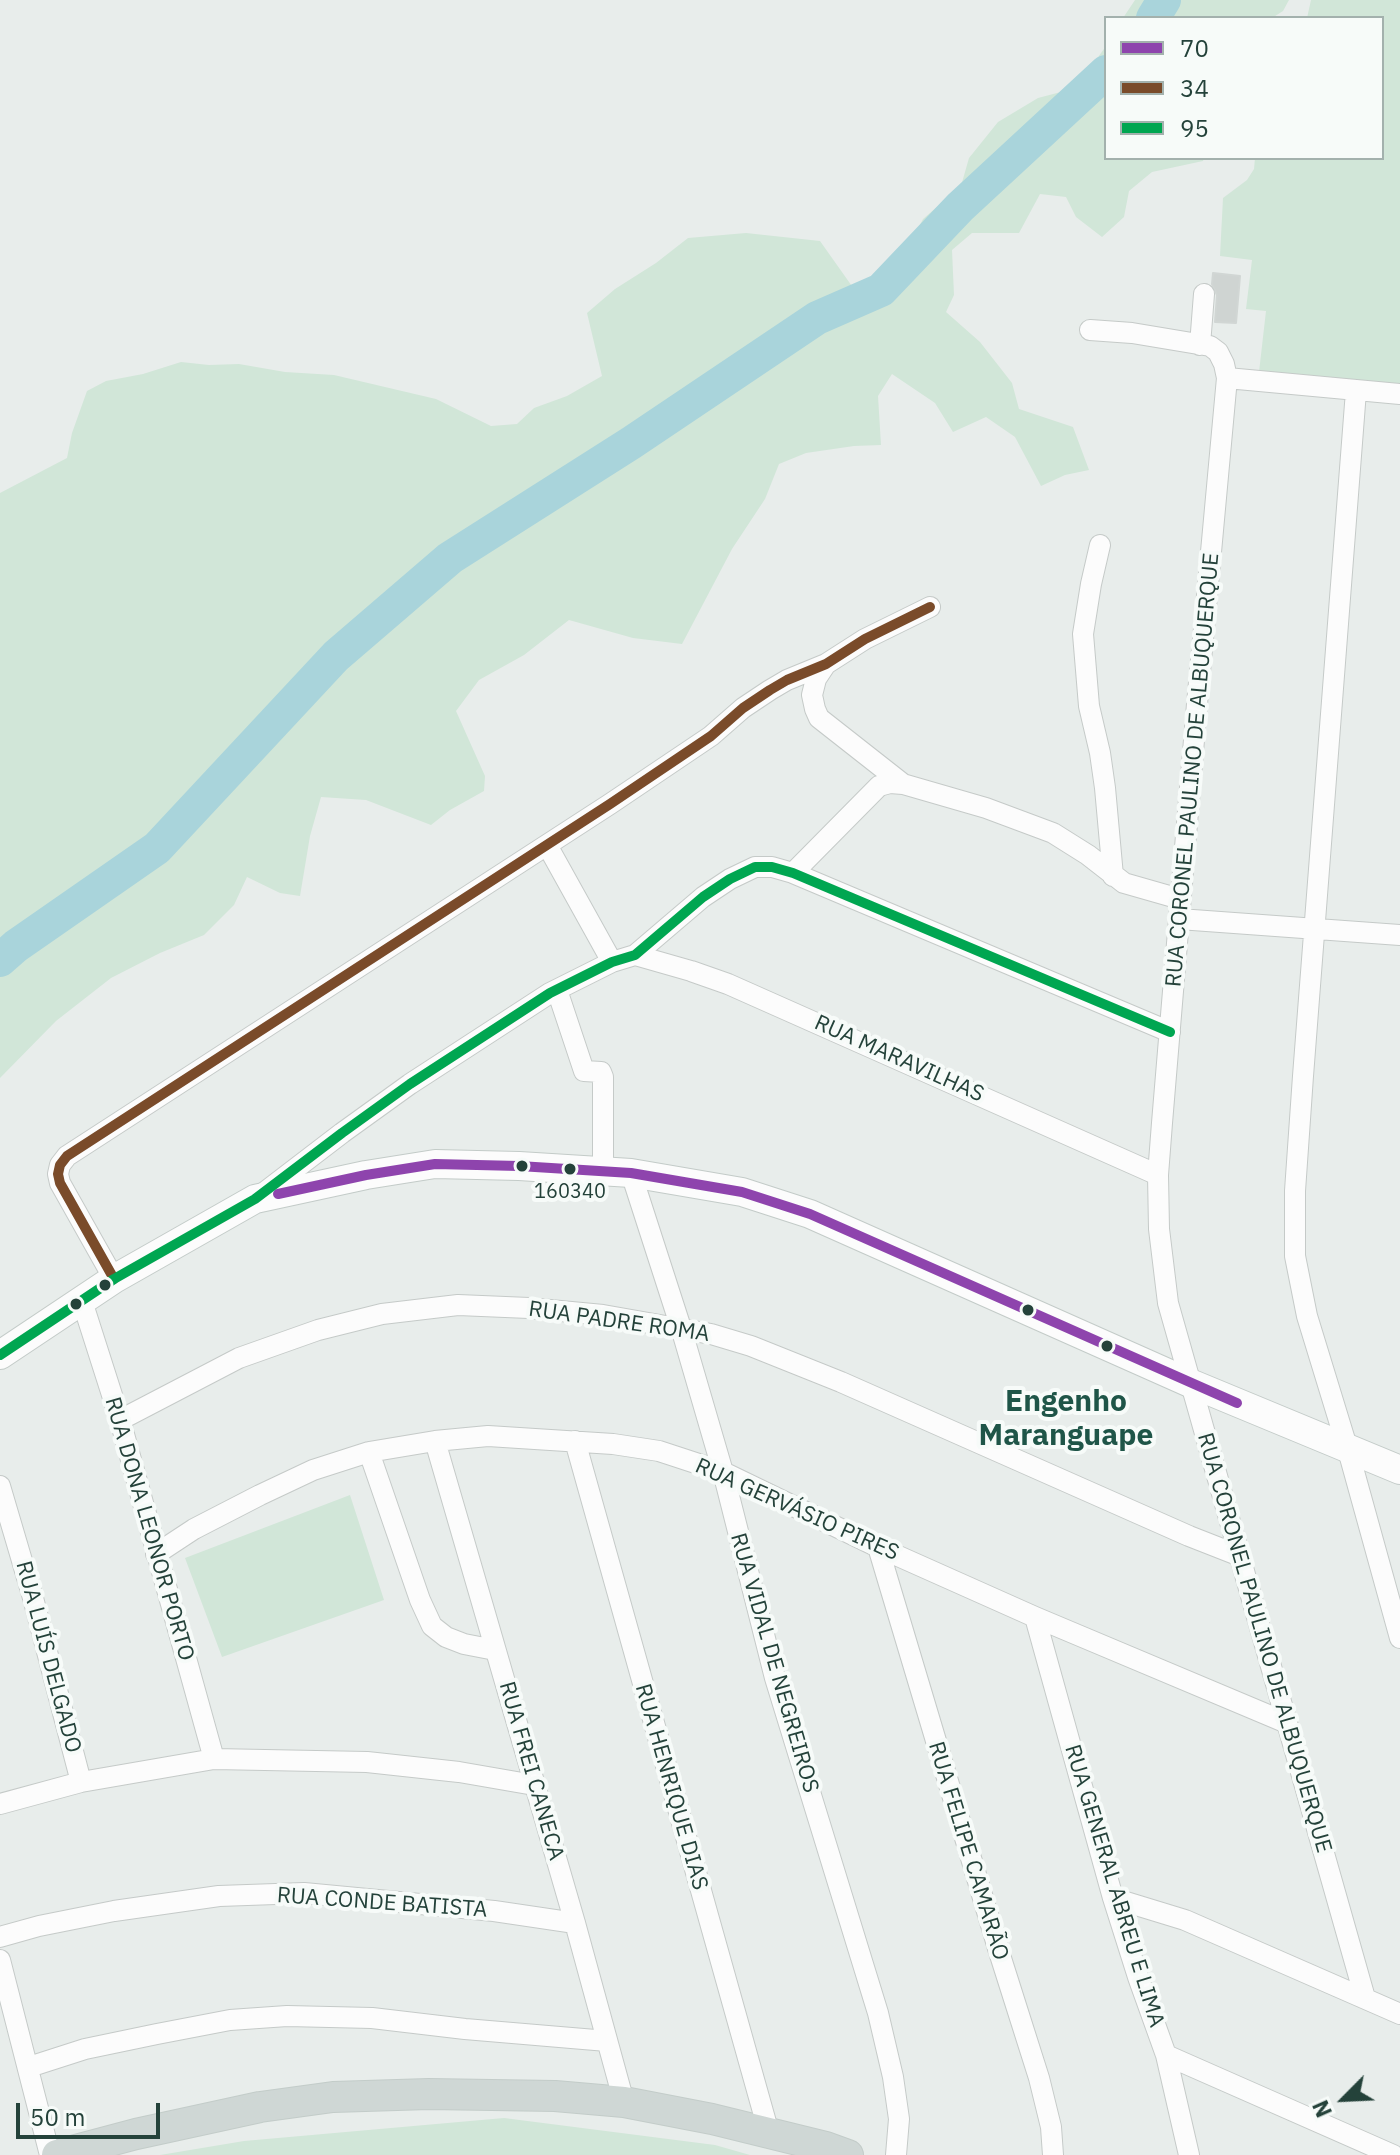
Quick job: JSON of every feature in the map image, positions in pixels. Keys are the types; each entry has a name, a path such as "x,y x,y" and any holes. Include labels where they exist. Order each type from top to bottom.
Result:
{"main road":[{"path":"57,2155 260,2107 333,2097 429,2094 555,2096 624,2102 712,2119 848,2155"}],"street":[{"path":"1200,345 1204,294"},
{"path":"1090,330 1132,333 1210,346 1218,352 1227,378 1400,394"},
{"name":"RUA CORONEL PAULINO DE ALBUQUERQUE","path":"1227,378 1158,1175 1159,1229 1168,1303 1365,1998"},
{"path":"1356,391 1295,1191 1295,1256 1307,1316 1400,1638"},
{"path":"1100,545 1083,634 1089,706 1105,788 1113,876"},
{"path":"114,1279 60,1183 60,1165 67,1156 547,845 711,736 743,708 770,690 826,664 865,639 930,607"},
{"path":"826,664 816,679 812,695 819,718 903,784"},
{"path":"793,873 879,786 903,784 986,808 1053,833 1124,883 1180,909 1315,930 1400,935"},
{"path":"547,845 612,962"},
{"path":"0,1355 114,1279 255,1199 410,1084 557,990 612,962 635,955 703,897 755,867 772,867 793,873 1170,1032"},
{"name":"RUA MARAVILHAS","path":"635,955 728,984 1158,1175"},
{"name":"RUA VIDAL DE NEGREIROS","path":"557,990 584,1071 601,1072 603,1077 617,1172 681,1328 723,1472 775,1678 878,2013 899,2119 896,2155"},
{"path":"255,1199 435,1164 617,1172 742,1192 810,1214 896,1250 1190,1383 1400,1470"},
{"name":"RUA DONA LEONOR PORTO","path":"82,1301 120,1420 214,1759"},
{"name":"RUA PADRE ROMA","path":"120,1420 239,1358 318,1330 382,1314 458,1305 603,1315 711,1334 751,1346 1240,1556"},
{"name":"RUA GERVÁSIO PIRES","path":"156,1554 194,1529 260,1495 313,1470 369,1452 488,1436 613,1444 659,1451 723,1472 878,1547 1035,1617 1287,1723"},
{"name":"RUA FREI CANECA","path":"435,1441 624,2102"},
{"name":"RUA HENRIQUE DIAS","path":"575,1441 769,2133"},
{"path":"369,1452 420,1600 432,1626 446,1637 464,1644 495,1650"},
{"name":"RUA LUÍS DELGADO","path":"0,1486 81,1782"},
{"name":"RUA FELIPE CAMARÃO","path":"878,1547 1039,2078 1051,2127 1053,2155"},
{"name":"RUA GENERAL ABREU E LIMA","path":"1035,1617 1113,1898 1166,2055 1189,2155"},
{"path":"0,1804 81,1782 214,1759 367,1762 459,1772 534,1785"},
{"name":"RUA CONDE BATISTA","path":"0,1937 39,1926 129,1909 219,1896 304,1893 494,1911 575,1923"},
{"path":"1113,1898 1185,1920 1400,2014"},
{"path":"0,1960 50,2155"},
{"path":"29,2067 85,2049 230,2020 287,2016 372,2018 607,2041"},
{"path":"1166,2055 1393,2155"}],"green space":[{"path":"1135,0 1289,0 1283,11 1275,16 1124,16"},
{"path":"1311,0 1400,0 1400,385 1259,372 1266,311 1246,309 1252,260 1220,256 1223,198 1247,180 1254,169 1255,160 1384,160 1384,16 1307,16"},
{"path":"1104,49 1104,160 1203,161 1152,172 1129,191 1124,217 1102,237 1076,217 1066,197 1040,194 1019,233 972,233 952,250 954,295 946,312 980,342 1012,383 1019,409 1073,427 1089,470 1065,475 1041,486 1015,437 986,417 953,432 935,403 892,374 878,396 881,445 806,453 779,464 765,499 732,549 682,644 633,638 569,620 524,655 479,680 456,711 485,776 484,791 431,825 366,800 321,797 310,836 300,896 280,893 247,877 234,905 204,935 111,978 56,1021 0,1078 0,493 67,458 87,391 106,381 181,362 239,364 285,372 334,375 436,399 491,426 517,424 534,408 567,396 602,376 587,313 615,289 688,238 746,233 820,241 854,289 905,255 923,219 961,186 969,158 998,122 1038,98 1076,88"},
{"path":"350,1495 384,1600 222,1657 185,1558"},
{"path":"504,2118 715,2145 750,2155 160,2155 244,2141"}],"building":[{"path":"1213,273 1240,276 1236,323 1215,322 1217,295 1212,284"}],"waterway":[{"path":"1154,16 1164,0"},
{"path":"0,960 157,848 336,656 450,558 631,443 817,318 881,290 960,207 1104,74"}],"transit line":[{"name":"34","path":"114,1279 60,1183 60,1165 67,1156 610,804 711,736 743,708 770,690 826,664 865,639 930,607"},
{"name":"95","path":"0,1355 114,1279 255,1199 410,1084 550,993 612,962 635,955 703,897 755,867 772,867 793,873 1170,1032"},
{"name":"70","path":"278,1194 435,1164 631,1173 742,1192 810,1214 1237,1403"}],"place":[{"name":"160340","path":"570,1169"}],"district":[{"name":"Engenho Maranguape","path":"1066,1419"}]}
